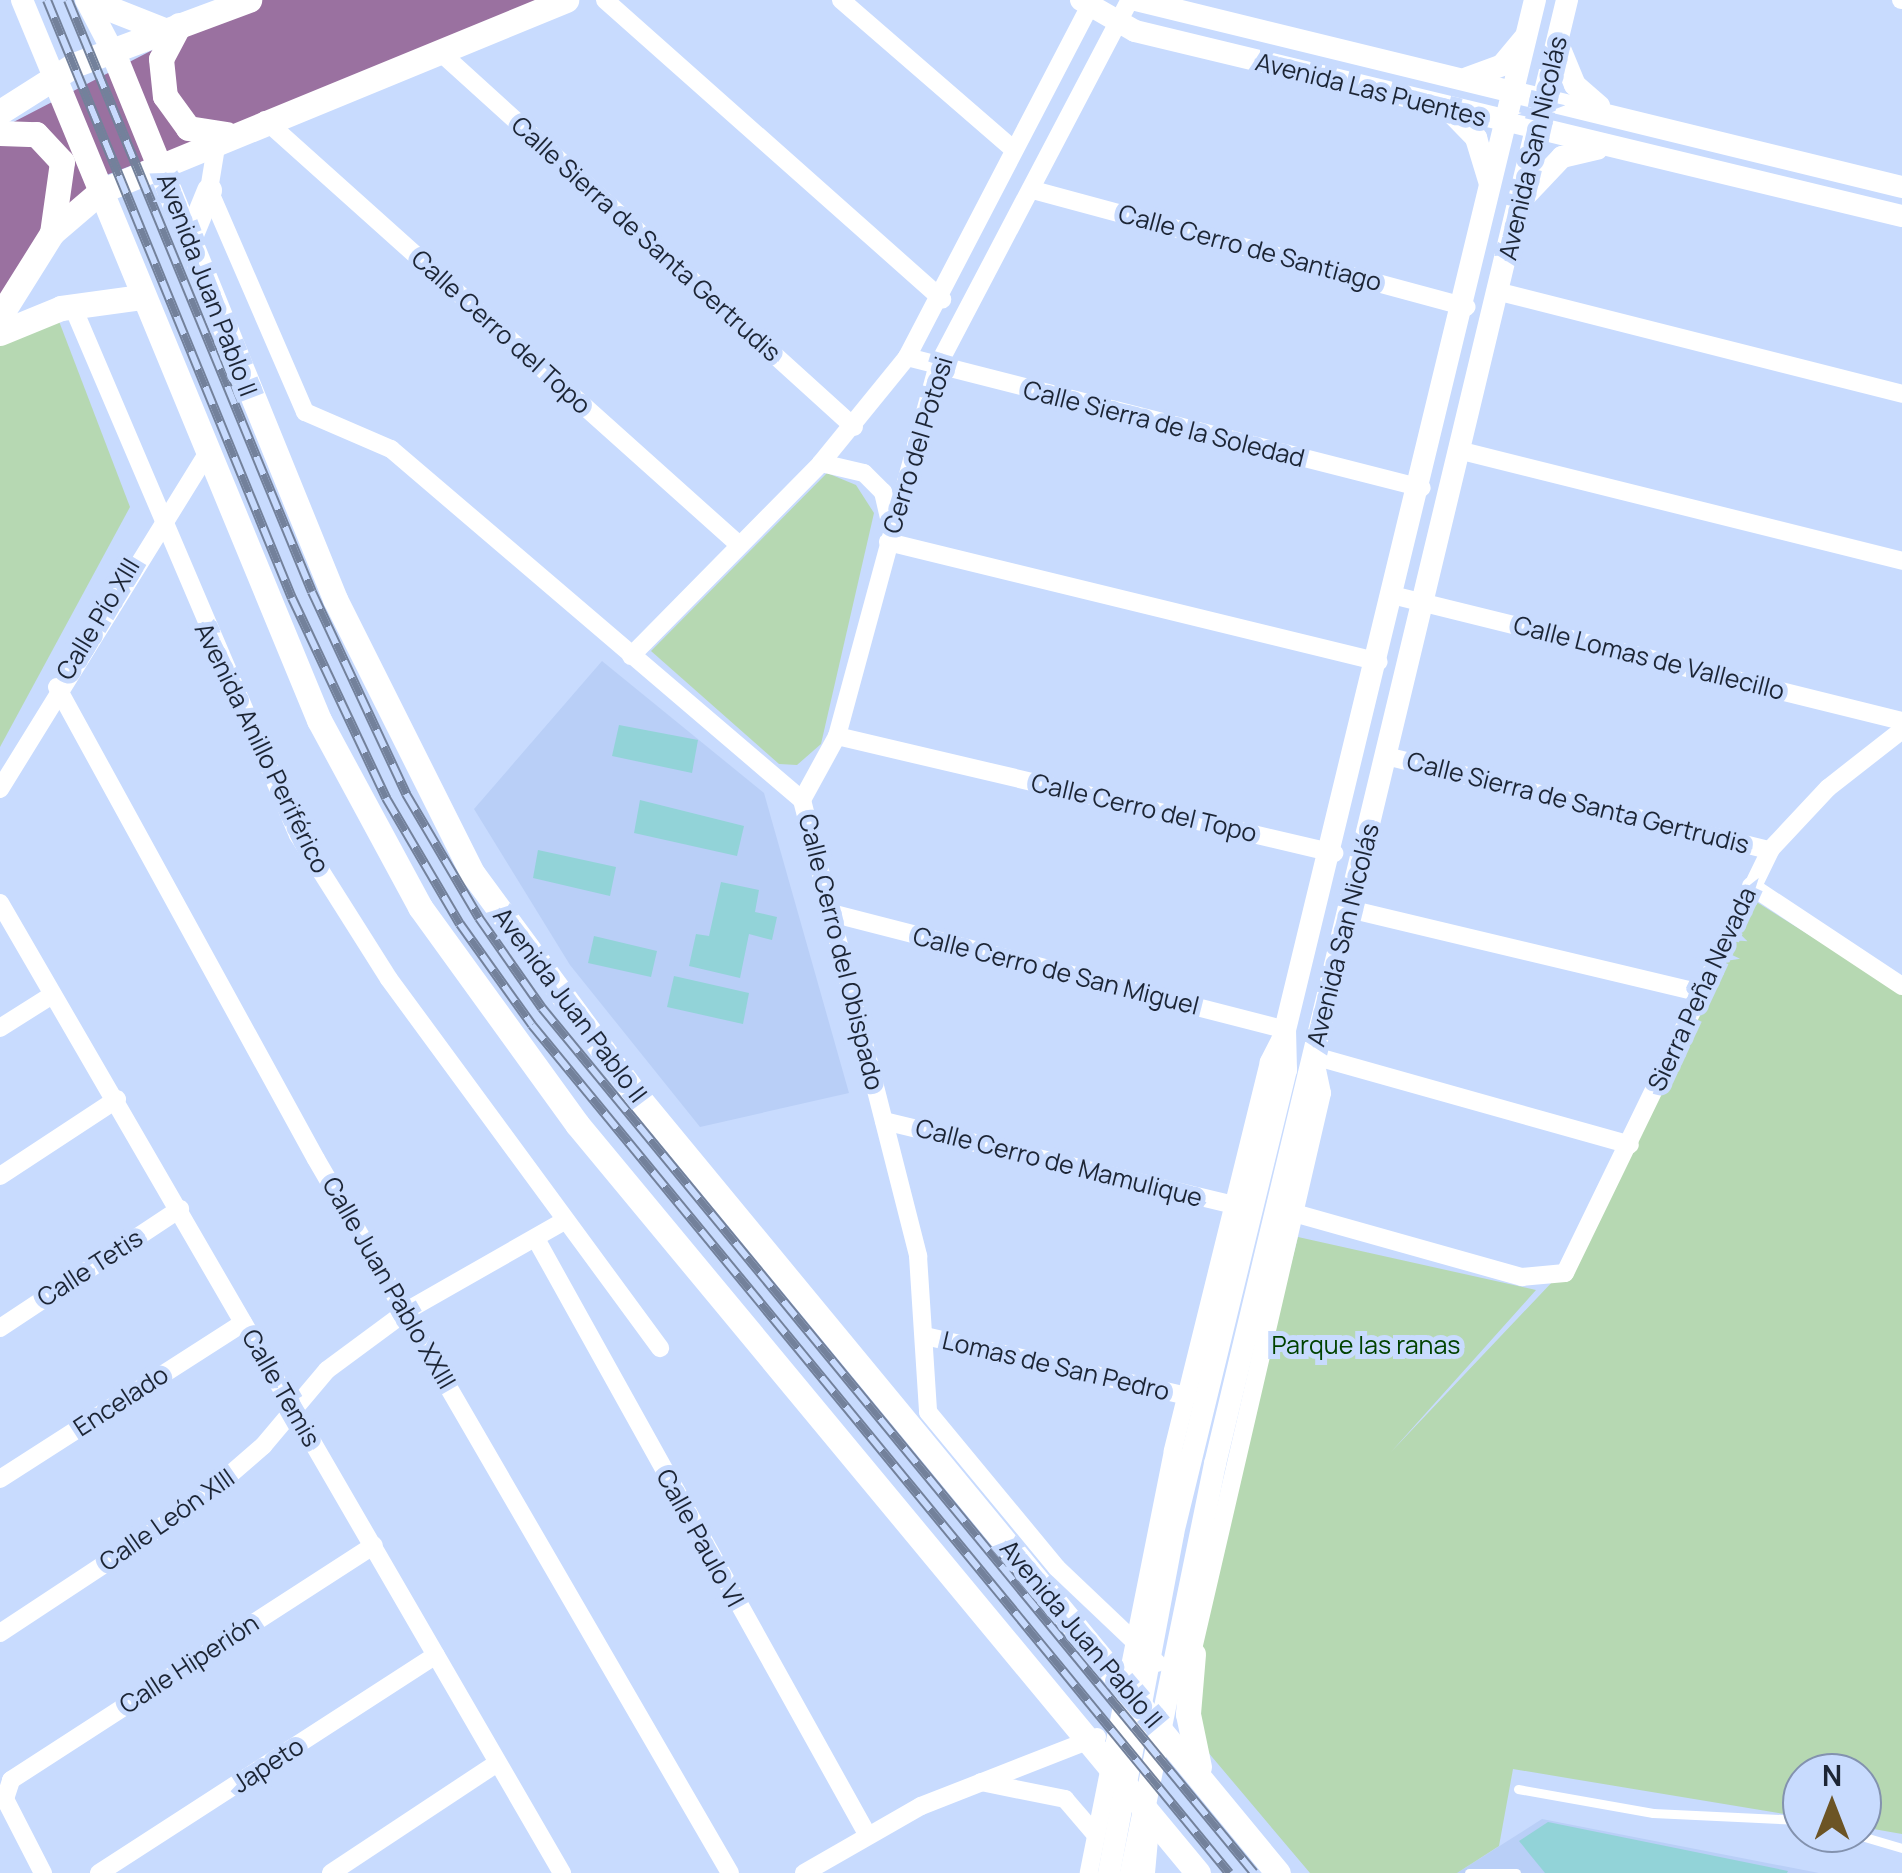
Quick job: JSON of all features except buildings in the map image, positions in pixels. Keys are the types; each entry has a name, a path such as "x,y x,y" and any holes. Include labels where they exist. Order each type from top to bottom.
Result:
{"main road":[{"path":"87,0 170,33"},
{"path":"0,112 55,80 170,33 215,6 249,0"},
{"path":"0,316 56,221 99,185 566,0"},
{"path":"170,33 165,96 188,128 218,136"},
{"name":"Avenida Juan Pablo II","path":"115,56 374,688 474,874 632,1090 1278,1873"},
{"path":"55,80 206,455 319,720 459,966 577,1124 1198,1873"},
{"path":"0,133 23,130 54,148 64,177 56,221"},
{"path":"189,239 209,190"},
{"path":"0,333 72,306 141,297"},
{"path":"1189,1665 1189,1733 1204,1782"}],"street":[{"path":"22,0 55,80"},
{"name":"Avenida Juan Pablo II","path":"87,0 115,56"},
{"path":"604,0 942,299"},
{"path":"841,0 1014,150"},
{"name":"Cerro del Potosi","path":"802,800 837,736 889,532 937,367 1133,0"},
{"name":"Avenida Las Puentes","path":"1133,0 1546,96 1902,187"},
{"name":"Avenida San Nicolás","path":"1108,1873 1174,1533 1286,1070 1285,1030 1334,853 1466,307 1535,0"},
{"name":"Avenida San Nicolás","path":"1141,1871 1215,1464 1500,292 1567,0"},
{"name":"Cerro del Potosi","path":"631,656 821,463 907,357 942,299 1088,3"},
{"name":"Avenida Las Puentes","path":"1088,3 1120,24 1507,124 1902,216"},
{"path":"1466,79 1502,64 1527,35"},
{"path":"1558,44 1574,85 1606,111"},
{"name":"Calle Sierra de Santa Gertrudis","path":"439,51 854,427"},
{"path":"1450,110 1476,138 1491,198"},
{"name":"Calle Cerro del Topo","path":"265,120 738,544"},
{"path":"209,190 218,136"},
{"path":"1520,206 1562,157 1614,148"},
{"name":"Calle Cerro del Obispado","path":"209,190 305,412 391,448 802,800 827,912 918,1256 928,1412 1133,1648"},
{"name":"Calle Cerro de Santiago","path":"1033,190 1466,307"},
{"path":"1500,292 1902,392"},
{"name":"Avenida Anillo Periférico","path":"72,306 157,522 252,738 342,911 660,1348"},
{"name":"Calle Sierra de la Soledad","path":"907,357 1422,488"},
{"path":"1462,450 1902,561"},
{"name":"Calle Pío XIII","path":"0,790 157,522 206,455"},
{"path":"821,463 877,484 889,532 1378,662"},
{"name":"Calle Lomas de Vallecillo","path":"1396,596 1902,721"},
{"name":"Calle Juan Pablo XXIII","path":"58,688 730,1873"},
{"name":"Sierra Peña Nevada","path":"1294,1214 1548,1281 1573,1260 1698,992 1770,850 1828,788 1902,730"},
{"name":"Calle Cerro del Topo","path":"837,736 1334,853"},
{"name":"Calle Sierra de Santa Gertrudis","path":"1386,756 1770,850"},
{"path":"1750,886 1902,986"},
{"name":"Calle Temis","path":"0,903 562,1873"},
{"path":"1348,909 1698,992"},
{"name":"Calle Cerro de San Miguel","path":"827,912 1285,1030"},
{"path":"0,1028 52,995"},
{"path":"1089,1873 1105,1762 1187,1396 1232,1206 1285,1030"},
{"path":"1141,1871 1165,1734 1189,1665 1322,1093 1314,1056 1630,1144"},
{"path":"0,1176 117,1100"},
{"name":"Calle Cerro de Mamulique","path":"884,1121 1232,1206"},
{"name":"Calle Tetis","path":"0,1328 180,1209"},
{"name":"Calle León XIII","path":"0,1633 196,1504 328,1370 408,1310 564,1221"},
{"name":"Calle Paulo VI","path":"536,1239 867,1834"},
{"name":"Encelado","path":"0,1479 243,1322"},
{"name":"Lomas de San Pedro","path":"925,1336 1187,1396"},
{"name":"Calle Hiperión","path":"42,1873 5,1799 6,1785 374,1545"},
{"path":"1133,1648 1189,1665"},
{"name":"Japeto","path":"99,1873 436,1655"},
{"path":"804,1873 867,1834 980,1782 1087,1740 1112,1732 1165,1734"},
{"path":"331,1873 497,1763"},
{"path":"980,1782 1052,1793 1094,1843 1123,1847 1141,1871"}],"lane":[{"path":"1518,1789 1653,1813 1782,1819"},
{"path":"1469,1873 1516,1873"}],"shaded area":[{"path":"249,0 566,0 96,179 0,316 0,129"},
{"path":"602,661 764,793 849,1093 700,1127 570,965 474,809"},
{"path":"1542,1819 1819,1873 1457,1873"}],"green space":[{"path":"57,316 130,507 0,747 0,339"},
{"path":"827,473 856,485 874,513 821,744 797,765 779,764 651,651"},
{"name":"Parque las ranas","path":"1755,901 1902,993 1902,1834 1882,1830 1882,1753 1782,1753 1782,1814 1513,1769 1499,1846 1457,1873 1310,1873 1196,1738 1185,1676 1298,1237 1536,1290 1391,1452 1573,1260"}],"railway":[{"path":"47,0 292,598 386,798 460,924 532,1025 1229,1873"},
{"path":"68,0 312,592 406,794 479,918 542,1008 1254,1873"}]}
